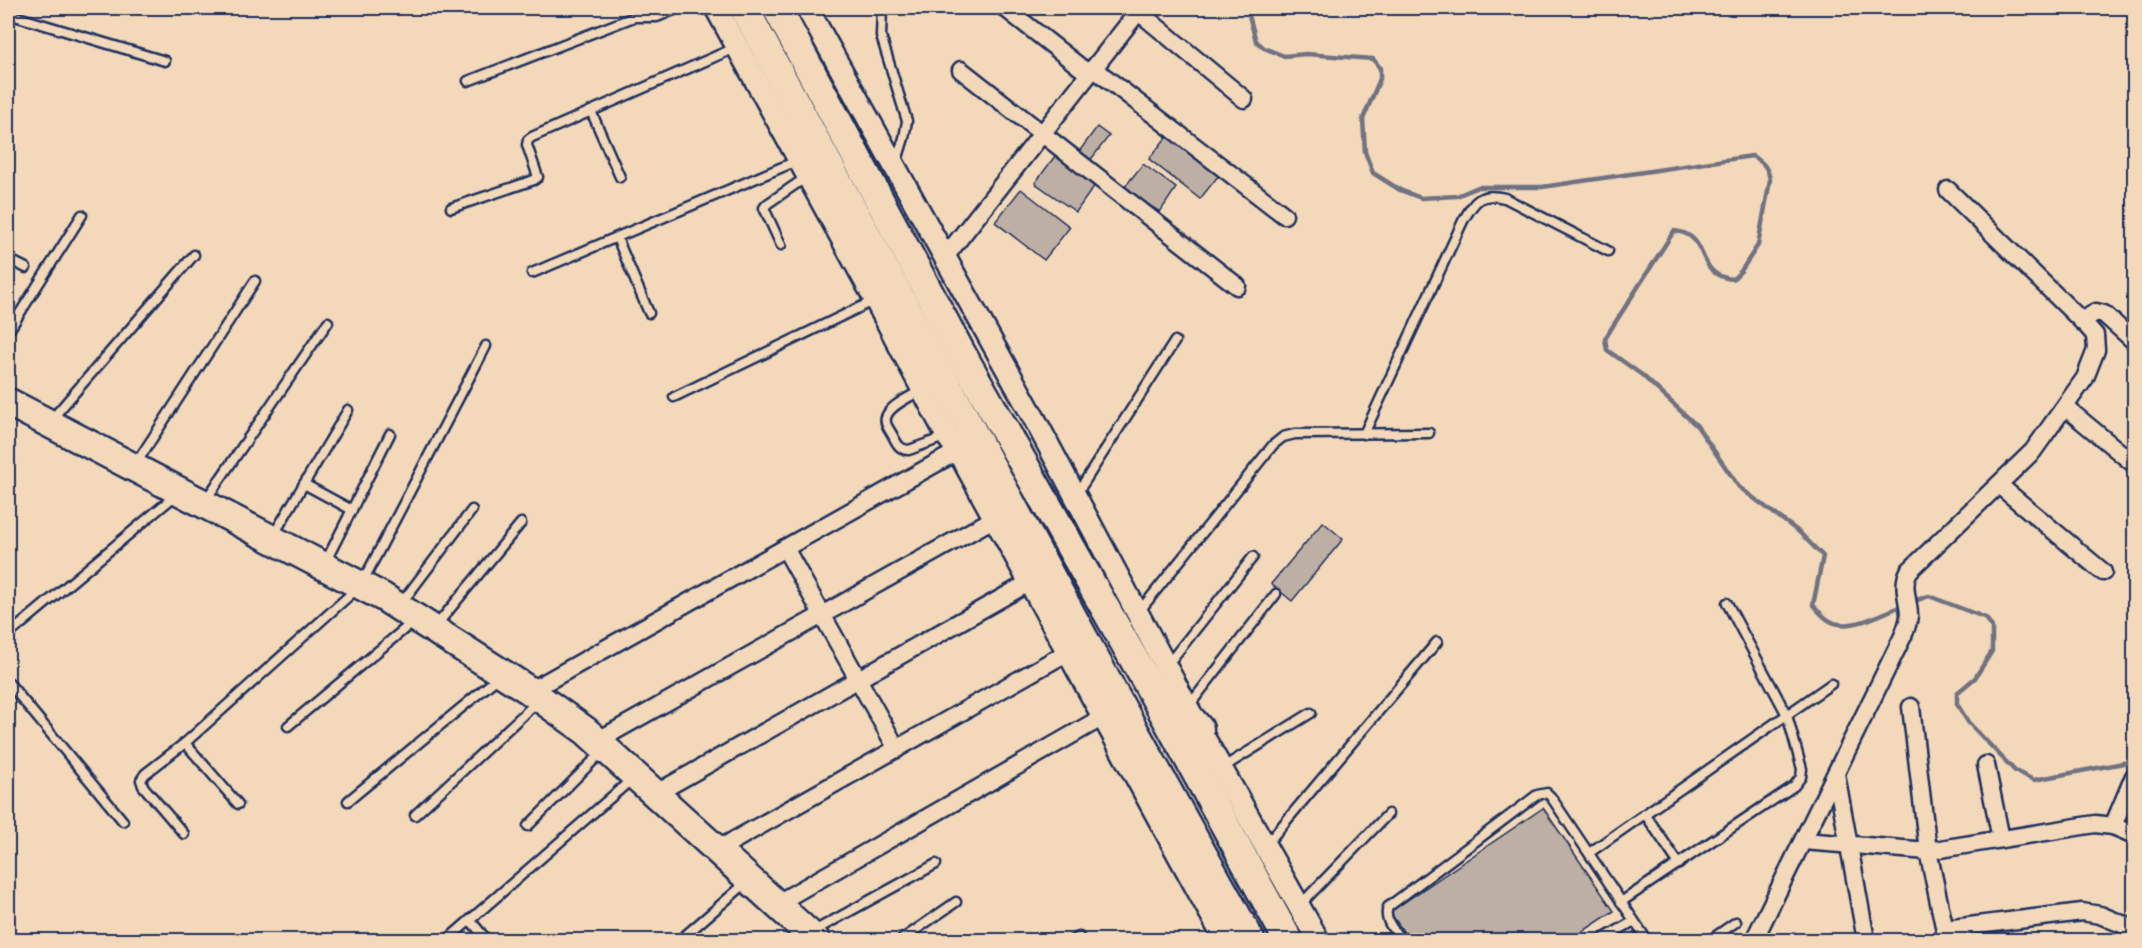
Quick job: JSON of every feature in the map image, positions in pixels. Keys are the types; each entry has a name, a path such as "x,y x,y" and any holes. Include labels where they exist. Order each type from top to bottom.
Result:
{"highway":[{"path":"744,8 1097,662 1250,940"},
{"path":"777,8 956,343 1130,651 1288,940"},
{"path":"1130,651 1194,718"},
{"path":"1097,662 1106,721"}],"main road":[{"path":"8,402 361,585 535,695 586,731 776,904 809,938"}],"street":[{"path":"716,8 1225,940"},
{"path":"807,8 1076,496 1194,718 1318,940"},
{"path":"1005,8 1284,215"},
{"path":"945,257 1138,9 1244,99"},
{"path":"961,70 1041,135 1237,286"},
{"path":"1754,940 1903,636 1909,614 1906,577 1916,564 2034,452 2085,378 2096,350 2095,335 1948,190"},
{"path":"2082,321 2096,312 2104,314 2134,341"},
{"path":"2065,407 2134,464"},
{"path":"535,695 785,548 953,444"},
{"path":"2000,486 2103,572"},
{"path":"601,745 822,615 994,518"},
{"path":"785,548 897,749"},
{"path":"656,794 1030,582"},
{"path":"717,850 1068,652"},
{"path":"1911,706 1928,850 1946,935 2082,912 2100,915 2131,932"},
{"path":"776,904 1106,721"},
{"path":"1986,765 2001,839"},
{"path":"1836,774 1866,940"},
{"path":"2113,826 2134,776"},
{"path":"1803,841 1928,850 2095,824 2113,826 2134,835"}],"lane":[{"path":"468,81 634,17 657,17 679,8"},
{"path":"882,8 881,36 907,121 895,167"},
{"path":"8,14 165,62"},
{"path":"451,208 538,177 527,145 528,140 737,47"},
{"path":"591,111 620,177"},
{"path":"531,273 803,168"},
{"path":"781,245 764,208 803,168"},
{"path":"1364,434 1463,221 1471,207 1480,198 1491,195 1505,198 1608,251"},
{"path":"8,333 82,215"},
{"path":"617,238 649,313"},
{"path":"48,423 194,255"},
{"path":"8,259 26,268"},
{"path":"134,468 255,281"},
{"path":"674,397 875,299"},
{"path":"204,504 328,322"},
{"path":"1076,496 1175,341"},
{"path":"184,834 143,786 141,780 361,585 486,346"},
{"path":"923,389 890,409 886,416 886,423 898,446 909,450 953,444"},
{"path":"271,539 348,410"},
{"path":"1138,613 1273,445 1283,437 1429,433"},
{"path":"324,566 390,434"},
{"path":"304,484 352,510"},
{"path":"8,634 180,491"},
{"path":"416,618 472,510"},
{"path":"288,726 416,618 521,523"},
{"path":"1166,666 1253,557"},
{"path":"1194,718 1276,594"},
{"path":"1621,902 1794,786 1801,777 1803,769 1787,716 1727,603"},
{"path":"1265,846 1437,642"},
{"path":"348,801 503,674"},
{"path":"8,682 123,821"},
{"path":"1589,853 1832,684"},
{"path":"415,815 535,695"},
{"path":"1222,768 1311,713"},
{"path":"184,743 238,804"},
{"path":"528,826 601,745"},
{"path":"447,940 636,776"},
{"path":"1401,940 1387,919 1385,913 1388,907 1537,795 1547,793 1647,940"},
{"path":"1299,906 1388,814"},
{"path":"1645,814 1679,864"},
{"path":"809,938 936,864"},
{"path":"680,940 749,880"},
{"path":"901,940 956,902"},
{"path":"470,920 487,940"},
{"path":"1601,940 1634,921"},
{"path":"1710,940 1736,922"}],"building":[{"path":"1097,127 1109,136 1089,162 1078,153"},
{"path":"1168,135 1219,175 1200,199 1149,159"},
{"path":"1055,156 1095,185 1076,212 1035,183"},
{"path":"1143,164 1176,188 1160,212 1123,189"},
{"path":"1021,189 1070,227 1044,260 995,222"},
{"path":"1323,522 1343,539 1292,601 1271,584"},
{"path":"1543,808 1614,911 1570,940 1409,940 1390,912"}],"waterway":[{"path":"1247,8 1256,41 1264,48 1284,56 1306,54 1373,59 1380,68 1380,79 1363,119 1365,152 1373,173 1400,190 1421,198 1457,196 1478,187 1542,187 1752,156 1762,163 1770,180 1758,245 1741,271 1733,279 1712,271 1694,239 1674,231 1605,339 1607,350 1642,375 1697,426 1739,487 1799,532 1823,556 1813,605 1825,617 1835,623 1855,623 1904,605"},
{"path":"1911,602 1929,596 1986,618 1992,627 1992,651 1975,678 1957,693 1957,704 1968,722 2015,771 2034,780 2134,761"}]}
